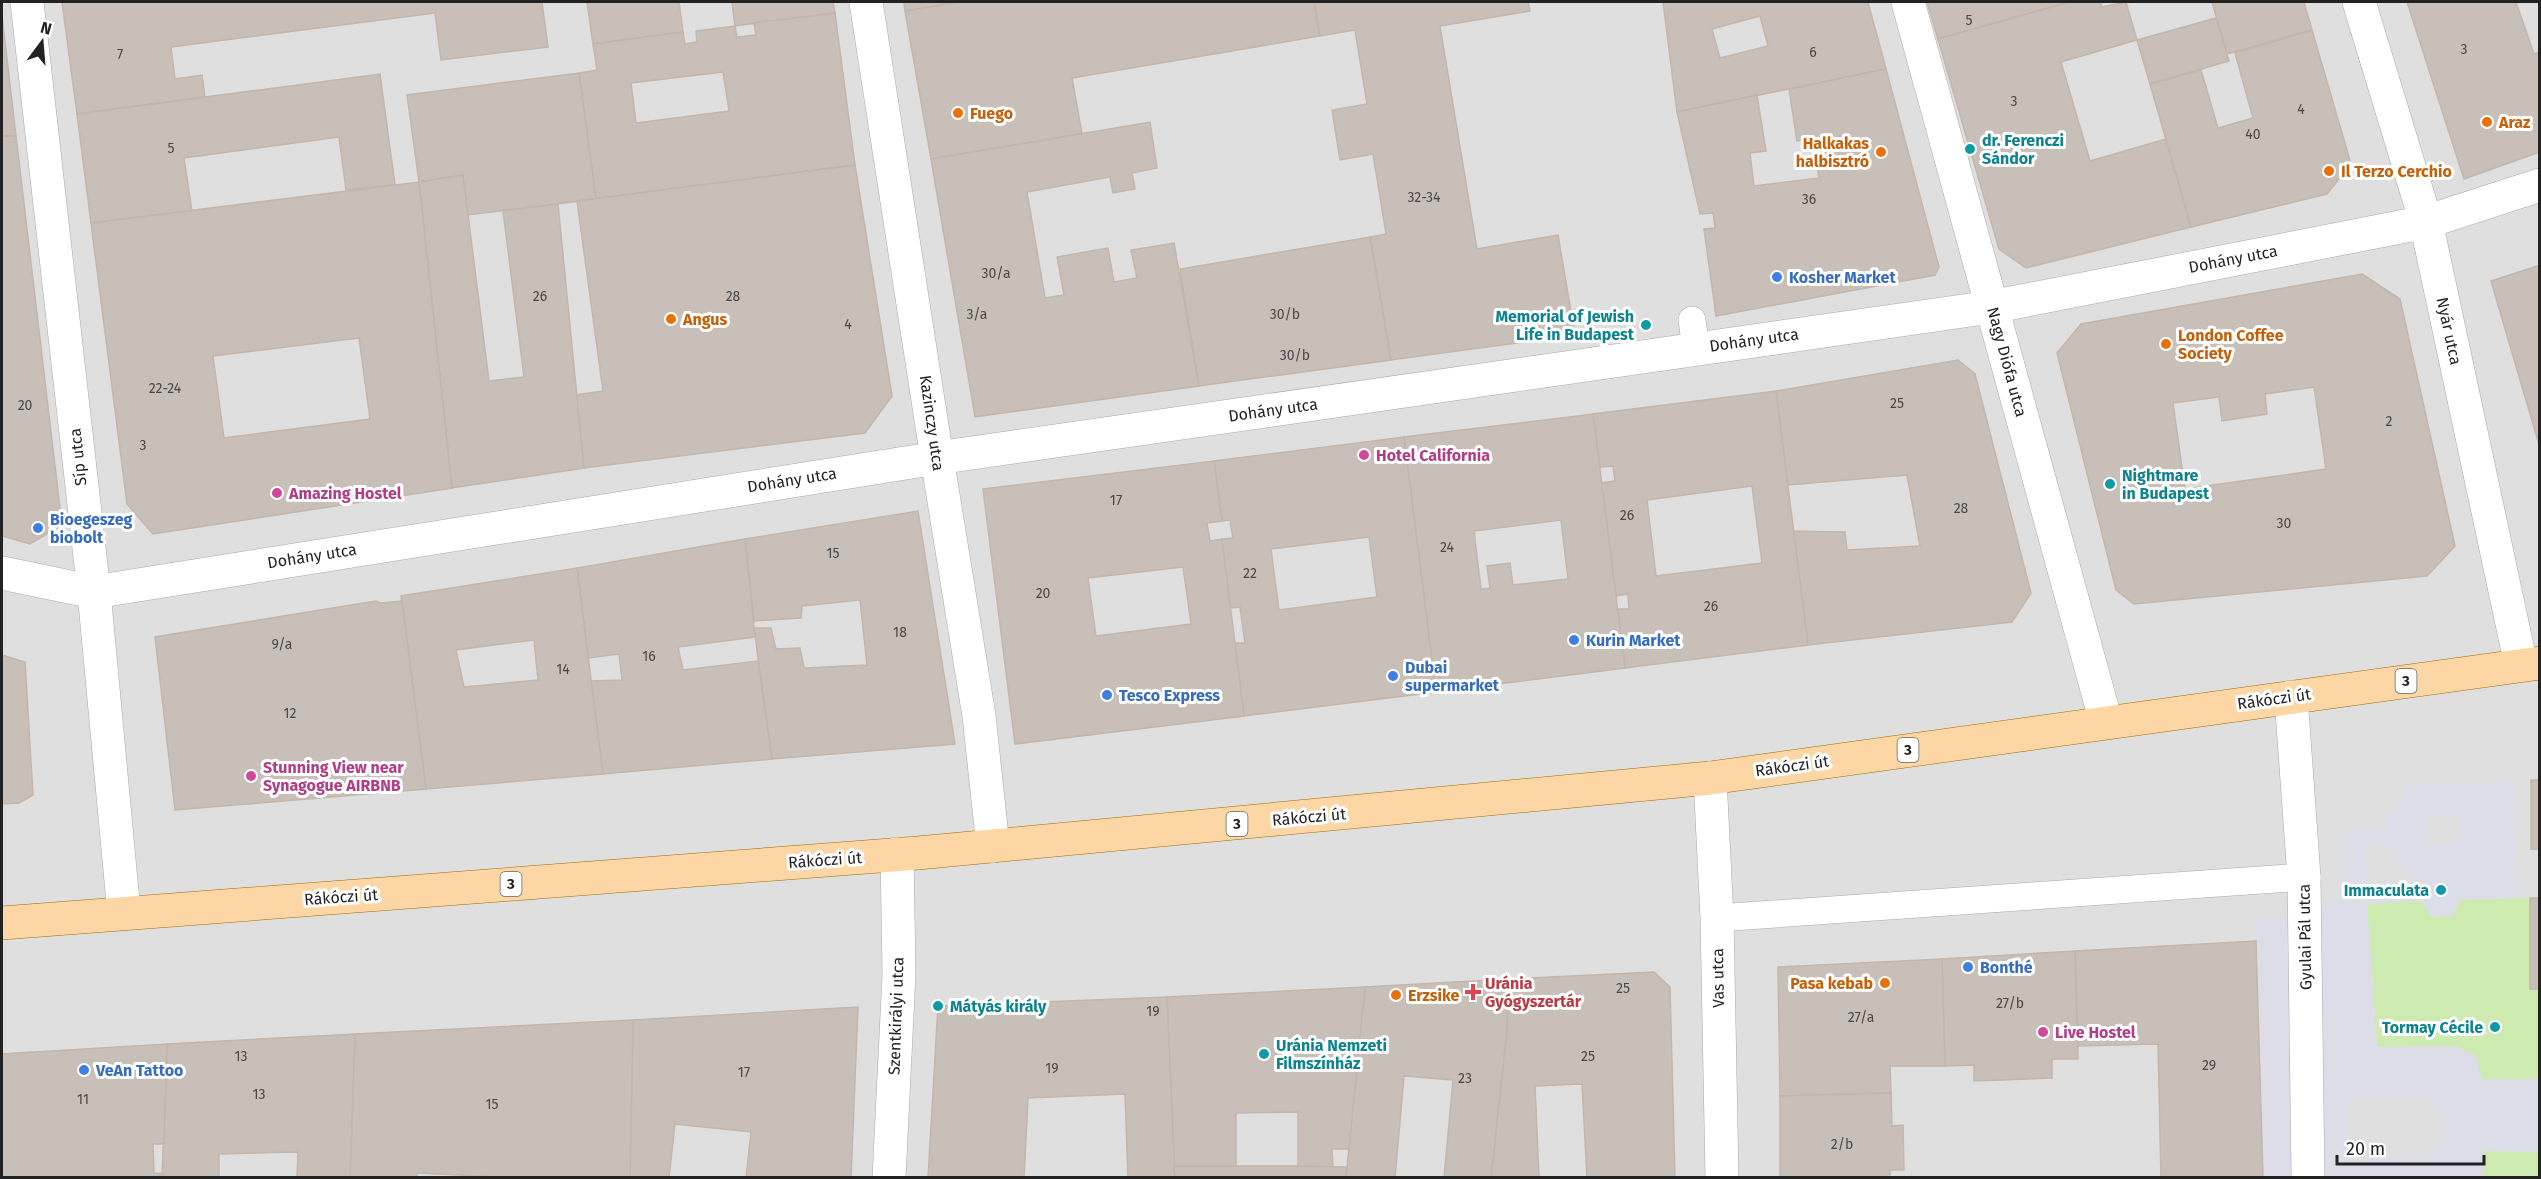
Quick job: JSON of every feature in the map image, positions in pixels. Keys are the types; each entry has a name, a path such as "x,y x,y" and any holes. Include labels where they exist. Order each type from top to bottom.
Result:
{"main road":[{"name":"Rákóczi út","path":"2,923 993,846 1710,778 2530,664"}],"street":[{"name":"Síp utca","path":"27,2 94,591 124,913"},
{"name":"Kazinczy utca","path":"866,2 979,716 993,846"},
{"name":"Nagy Diófa utca","path":"1908,2 2106,722"},
{"name":"Nyár utca","path":"2359,2 2426,222 2530,664"},
{"name":"Dohány utca","path":"2,573 94,591 937,458 1694,334 1991,307 2426,222 2540,185"},
{"name":"Gyulai Pál utca","path":"2291,697 2304,877 2308,1178"},
{"name":"Vas utca","path":"1710,778 1717,918 1722,1178"},
{"name":"Szentkirályi utca","path":"889,1178 899,974 897,854"}],"lane":[{"path":"1717,918 2304,877"}],"shaded area":[{"path":"2,2 2539,2 2539,1177 2,1177"},
{"path":"2513,781 2520,898 2460,899 2454,916 2431,917 2421,901 2367,904 2377,1047 2456,1046 2476,1056 2482,1079 2539,1079 2539,1152 2484,1151 2484,1175 2481,1177 2263,1177 2255,920 2304,915 2343,890 2343,830 2386,829 2391,810 2406,798 2404,786","holes":["2428,817 2458,817 2459,844 2428,844","2387,844 2394,863 2410,872 2411,884 2368,885 2365,847","2417,1096 2430,1101 2439,1111 2443,1124 2442,1135 2430,1152 2420,1156 2347,1159 2345,1099"]}],"green space":[{"path":"2530,898 2530,989 2539,989 2539,1079 2482,1079 2476,1056 2456,1046 2377,1047 2367,903"},
{"path":"2484,1151 2539,1152 2539,1177 2481,1178 2484,1175"}],"building":[{"path":"62,2 542,2 548,47 441,60 435,13 171,47 175,79 202,75 205,97 77,114"},
{"path":"587,2 679,2 683,32 593,44"},
{"path":"732,2 833,2 835,13 735,26"},
{"path":"904,2 959,2 905,11"},
{"path":"959,2 1314,2 1320,36 1072,78 1082,134 931,159 905,11"},
{"path":"1314,2 1528,2 1530,11 1440,26 1477,249 1558,235 1575,335 1391,360 1370,237 1386,234 1373,154 1340,160 1332,110 1367,104 1355,30 1320,36"},
{"path":"1663,2 1868,2 1886,69 1677,112","holes":["1760,16 1768,46 1720,58 1712,29"]},
{"path":"1927,2 2070,2 1938,39"},
{"path":"2070,2 2100,2 2102,7 2126,2 2137,40 2061,62 2090,161 2166,139 2191,227 2026,268 1999,249 1938,39"},
{"path":"2212,2 2304,2 2312,30 2227,54"},
{"path":"2407,2 2516,2 2534,54 2540,52 2540,152 2464,179"},
{"path":"835,13 855,165 596,199 579,73 597,70 593,44 683,32 685,44 697,42 696,31 735,26 737,37 756,35 754,23","holes":["723,72 729,111 636,123 631,83"]},
{"path":"2,16 16,136 2,136"},
{"path":"2216,18 2229,61 2150,84 2137,40"},
{"path":"2312,30 2351,164 2327,194 2191,227 2150,84 2201,70 2218,128 2253,118 2235,53"},
{"path":"1886,69 1939,267 1935,275 1716,316 1704,229 1715,228 1713,213 1700,214 1677,112 1757,95 1766,151 1750,153 1754,186 1819,178 1813,139 1797,141 1789,89"},
{"path":"579,73 596,199 467,215 463,175 419,182 407,95"},
{"path":"380,74 395,185 346,190 339,137 184,158 192,211 91,223 77,114"},
{"path":"1150,122 1157,168 1132,173 1135,189 1113,193 1110,177 1027,192 1045,298 1064,295 1057,257 1108,248 1114,282 1137,278 1131,250 1174,243 1199,386 975,417 931,159"},
{"path":"2,136 16,136 62,525 30,544 2,536"},
{"path":"855,165 892,396 865,433 584,468 576,395 603,391 577,201"},
{"path":"463,175 489,381 524,377 503,211 558,204 584,468 452,488 419,182"},
{"path":"419,182 452,488 153,534 127,504 91,223","holes":["359,338 370,419 224,438 213,356"]},
{"path":"1370,237 1391,360 1199,386 1180,269"},
{"path":"2540,265 2540,448 2491,281"},
{"path":"2362,274 2400,299 2455,546 2427,576 2134,604 2116,590 2057,353 2081,324","holes":["2314,387 2326,469 2185,489 2173,403 2219,397 2222,421 2267,414 2265,394"]},
{"path":"1958,360 1975,374 2031,593 2012,622 1808,645 1793,531 1845,532 1847,550 1920,546 1907,475 1788,485 1776,391"},
{"path":"1776,391 1808,645 1625,668 1618,609 1629,609 1628,594 1616,596 1601,483 1615,481 1613,466 1600,467 1593,414","holes":["1752,486 1762,563 1656,576 1647,500"]},
{"path":"1593,414 1625,668 1436,692 1404,437","holes":["1561,520 1568,579 1513,585 1510,563 1487,566 1490,588 1481,589 1474,531"]},
{"path":"1404,437 1436,692 1244,716 1235,643 1245,643 1240,607 1230,608 1222,539 1233,538 1230,520 1222,521 1214,461","holes":["1369,537 1377,597 1279,610 1271,549"]},
{"path":"1214,461 1222,521 1207,523 1210,541 1222,539 1244,716 1015,744 983,489","holes":["1183,567 1191,624 1096,636 1088,578"]},
{"path":"918,511 955,744 772,759 754,628 771,628 776,649 800,648 804,668 867,665 860,600 802,606 801,618 754,621 745,539"},
{"path":"745,539 755,637 678,647 683,670 758,661 772,759 603,774 591,681 622,680 619,654 588,658 577,568"},
{"path":"577,568 603,774 426,789 401,596","holes":["534,640 538,680 464,687 456,650"]},
{"path":"376,601 380,603 402,601 426,789 175,810 155,637"},
{"path":"2,655 25,662 33,795 19,803 2,804"},
{"path":"2531,780 2540,780 2540,849 2531,849"},
{"path":"2530,898 2540,898 2540,989 2530,989"},
{"path":"2256,941 2263,1178 2161,1178 2158,1044 2078,1046 2075,951"},
{"path":"2075,951 2078,1059 2052,1059 2052,1078 1974,1081 1974,1065 1945,1066 1942,959"},
{"path":"1942,959 1945,1066 1890,1066 1891,1093 1780,1096 1778,967"},
{"path":"1654,972 1670,987 1675,1178 1587,1178 1582,1084 1535,1086 1539,1178 1491,1178 1507,1028 1508,979"},
{"path":"1508,979 1507,1028 1491,1178 1444,1178 1453,1080 1404,1076 1395,1178 1346,1178 1365,987"},
{"name":"Uránia Nemzeti Filmszínház","path":"1365,987 1349,1149 1332,1149 1333,1167 1298,1166 1298,1112 1236,1113 1236,1166 1174,1166 1167,997"},
{"path":"1167,997 1175,1178 1128,1178 1125,1094 1028,1098 1024,1178 928,1178 938,1006"},
{"path":"858,1007 851,1178 746,1178 751,1132 675,1124 669,1178 630,1178 633,1020"},
{"path":"633,1020 630,1178 520,1178 417,1173 417,1178 350,1178 355,1034"},
{"path":"355,1034 350,1178 297,1178 298,1152 219,1154 219,1178 162,1178 167,1044"},
{"path":"167,1044 164,1144 153,1144 154,1173 163,1174 162,1178 2,1178 2,1054"},
{"path":"1891,1093 1892,1126 1903,1125 1904,1170 1890,1170 1890,1178 1780,1178 1780,1096"},
{"path":"1174,1166 1347,1167 1346,1178 1175,1178"}],"place":[{"name":"Fuego","path":"958,113"},
{"name":"Araz","path":"2487,122"},
{"name":"dr. Ferenczi Sándor","path":"1970,149"},
{"name":"Halkakas halbisztró","path":"1881,152"},
{"name":"Il Terzo Cerchio","path":"2329,171"},
{"name":"Kosher Market","path":"1777,277"},
{"name":"Angus","path":"671,319"},
{"name":"Memorial of Jewish Life in Budapest","path":"1646,325"},
{"name":"London Coffee Society","path":"2166,344"},
{"name":"Hotel California","path":"1364,455"},
{"name":"Nightmare in Budapest","path":"2110,484"},
{"name":"Amazing Hostel","path":"277,493"},
{"name":"Bioegeszeg biobolt","path":"38,528"},
{"name":"Kurin Market","path":"1574,640"},
{"name":"Dubai supermarket","path":"1393,676"},
{"name":"Tesco Express","path":"1107,695"},
{"name":"Stunning View near Synagogue AIRBNB","path":"251,776"},
{"name":"Immaculata","path":"2441,890"},
{"name":"Bonthé","path":"1968,967"},
{"name":"Pasa kebab","path":"1885,983"},
{"name":"Uránia Gyógyszertár","path":"1473,992"},
{"name":"Erzsike","path":"1396,995"},
{"name":"Mátyás király","path":"938,1006"},
{"name":"Tormay Cécile","path":"2495,1027"},
{"name":"Live Hostel","path":"2043,1032"},
{"name":"Uránia Nemzeti Filmszínház","path":"1264,1054"},
{"name":"VeAn Tattoo","path":"84,1070"}]}
